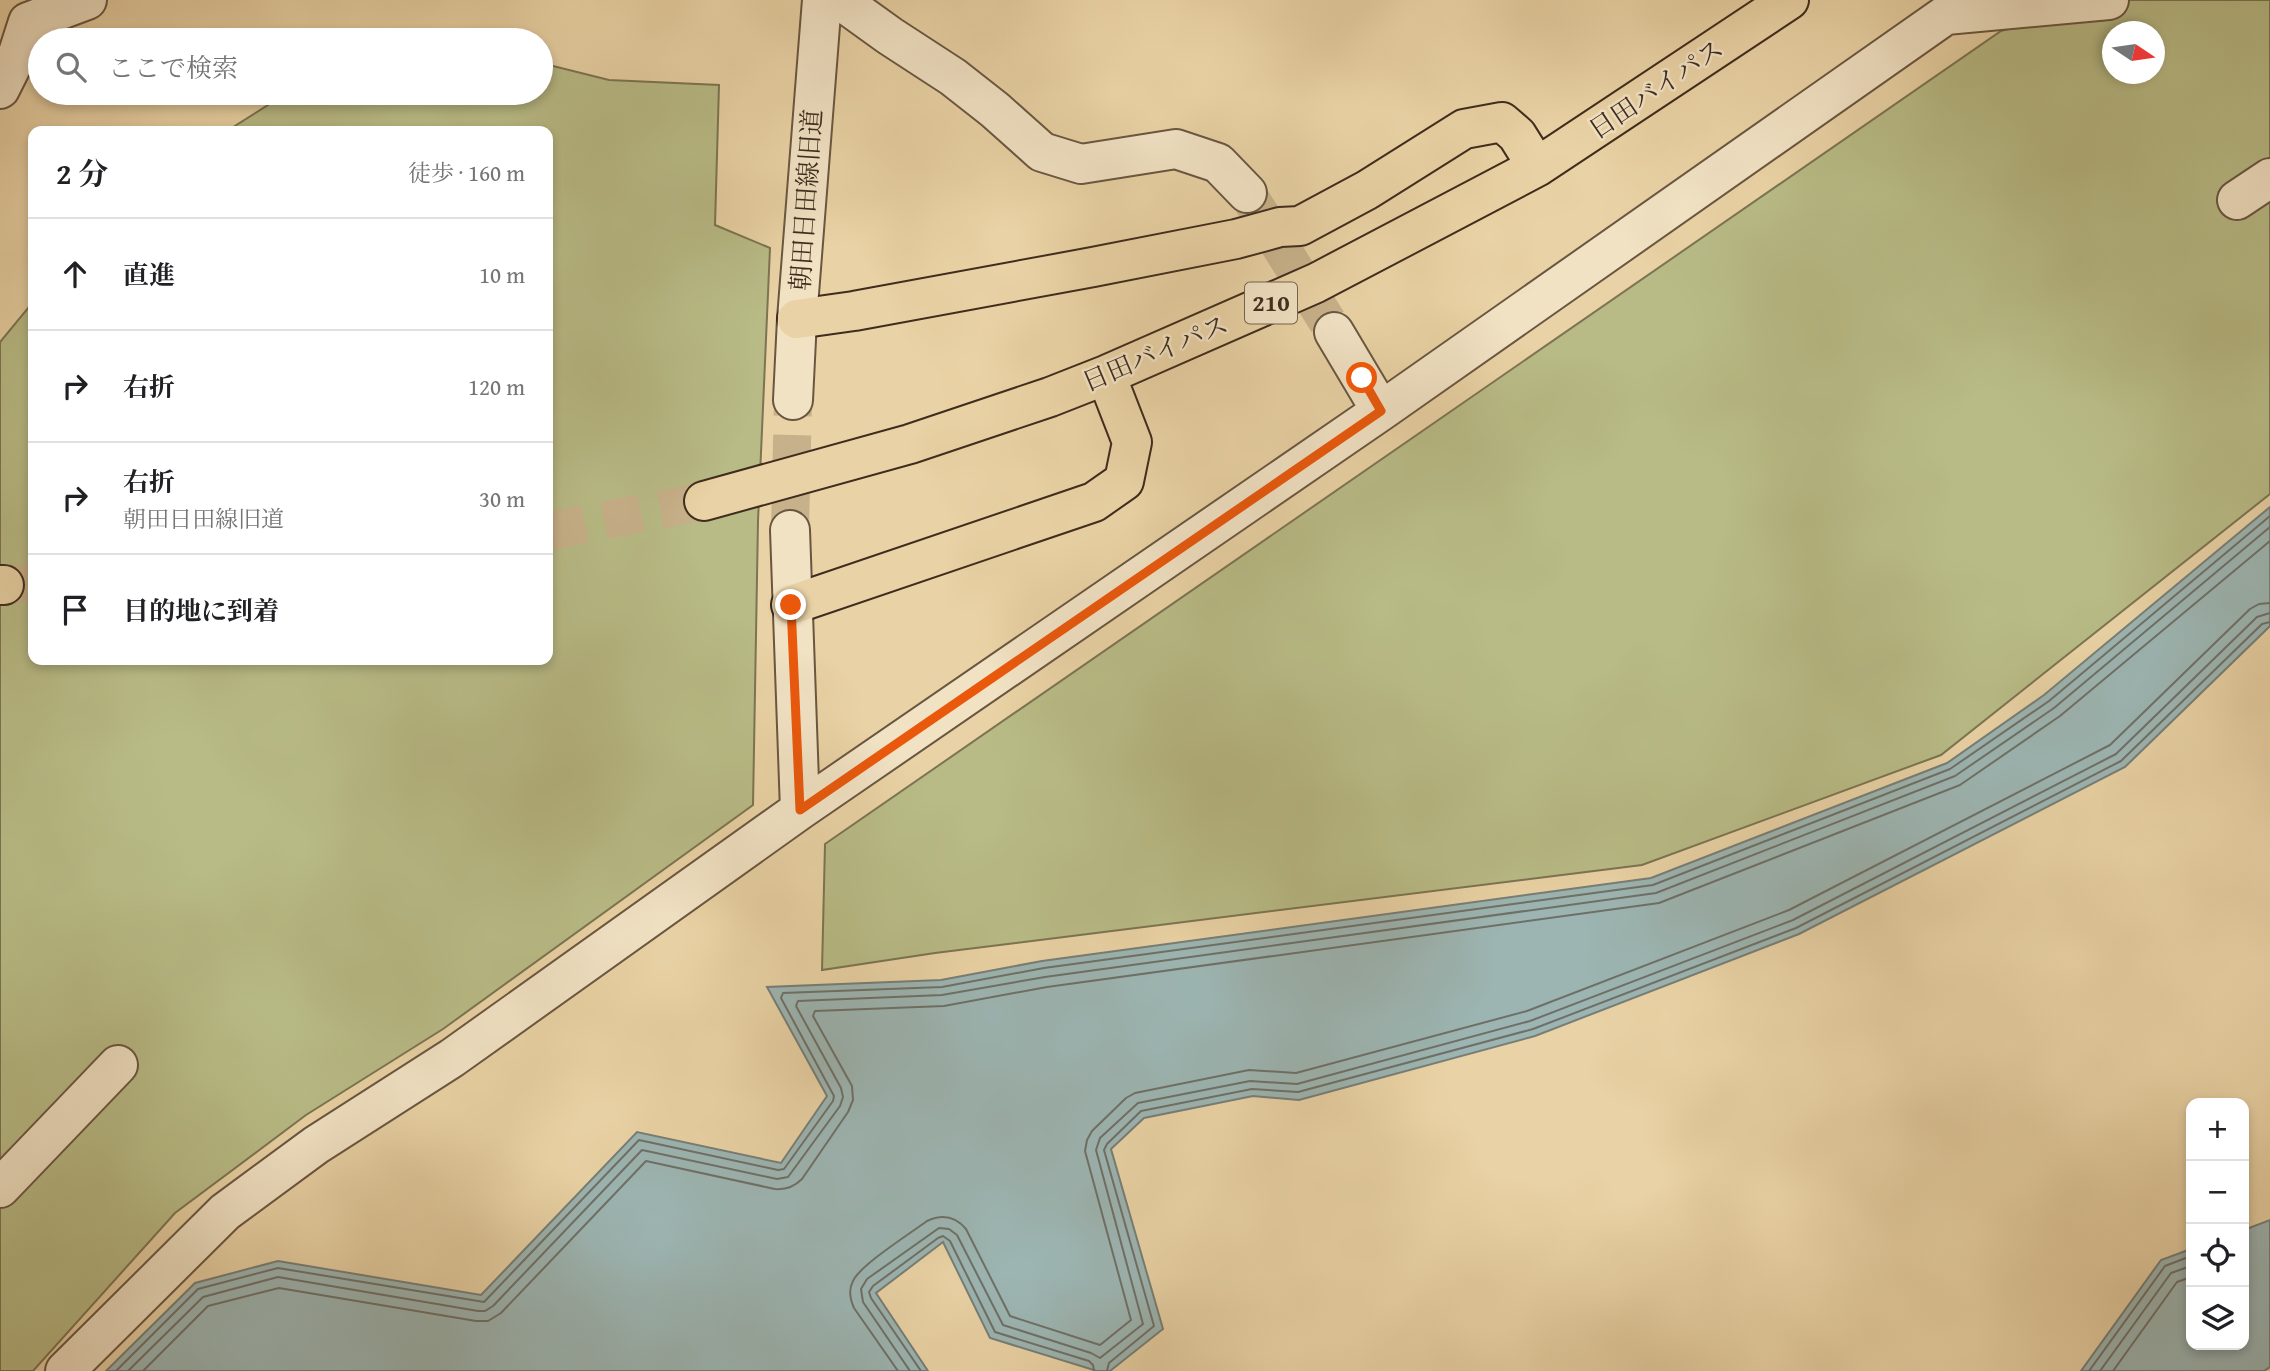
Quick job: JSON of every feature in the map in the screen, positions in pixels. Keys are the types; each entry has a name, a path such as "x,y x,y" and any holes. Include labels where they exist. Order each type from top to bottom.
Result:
{"highway":[{"name":"日田バイパス","path":"704,501 910,444 1050,397 1316,283 1537,167 1789,0"},
{"path":"797,319 1093,267 1236,239 1280,227 1300,226 1367,190 1464,129 1502,122 1517,135 1537,167"},
{"path":"791,605 1094,502 1124,481 1132,442 1106,375"}],"street":[{"path":"0,89 18,53 28,22 87,0"},
{"name":"朝田日田線旧道","path":"793,400 822,0"},
{"path":"840,0 953,77 1042,152 1081,164 1176,149 1218,163 1247,193"},
{"path":"65,1371 225,1212 316,1145 452,1058 800,810 1381,411 1957,8 2109,0"},
{"path":"2237,200 2270,178"},
{"path":"1334,332 1381,411"},
{"path":"790,530 800,810"},
{"path":"0,1188 118,1065"}],"green space":[{"path":"2110,0 2270,0 2270,494 1941,755 1642,865 935,953 822,970 825,844 2001,31"},
{"path":"553,66 609,80 719,85 715,225 770,248 758,521 753,805 443,1029 306,1115 175,1213 33,1371 0,1371 0,342 28,308 28,665 553,665 553,126 235,126 268,105 553,105"}],"water":[{"path":"2270,507 2270,626 2125,767 1799,934 1535,1036 1299,1100 1253,1096 1144,1118 1111,1149 1163,1329 1110,1371 1097,1371 990,1338 943,1242 876,1293 928,1371 106,1371 195,1283 278,1261 481,1295 637,1132 781,1163 827,1096 767,987 941,980 1042,961 1651,878 1947,763 2044,695"},
{"path":"2270,1220 2270,1367 2264,1371 2081,1371 2161,1260 2186,1251 2186,1350 2249,1350 2249,1228"}],"tunnel":[{"path":"1247,193 1334,332"},
{"path":"790,530 793,400"},
{"path":"553,530 704,501"},
{"path":"4,585 28,583"}],"route":[{"path":"791,605 800,810 1381,411 1362,378"}]}
